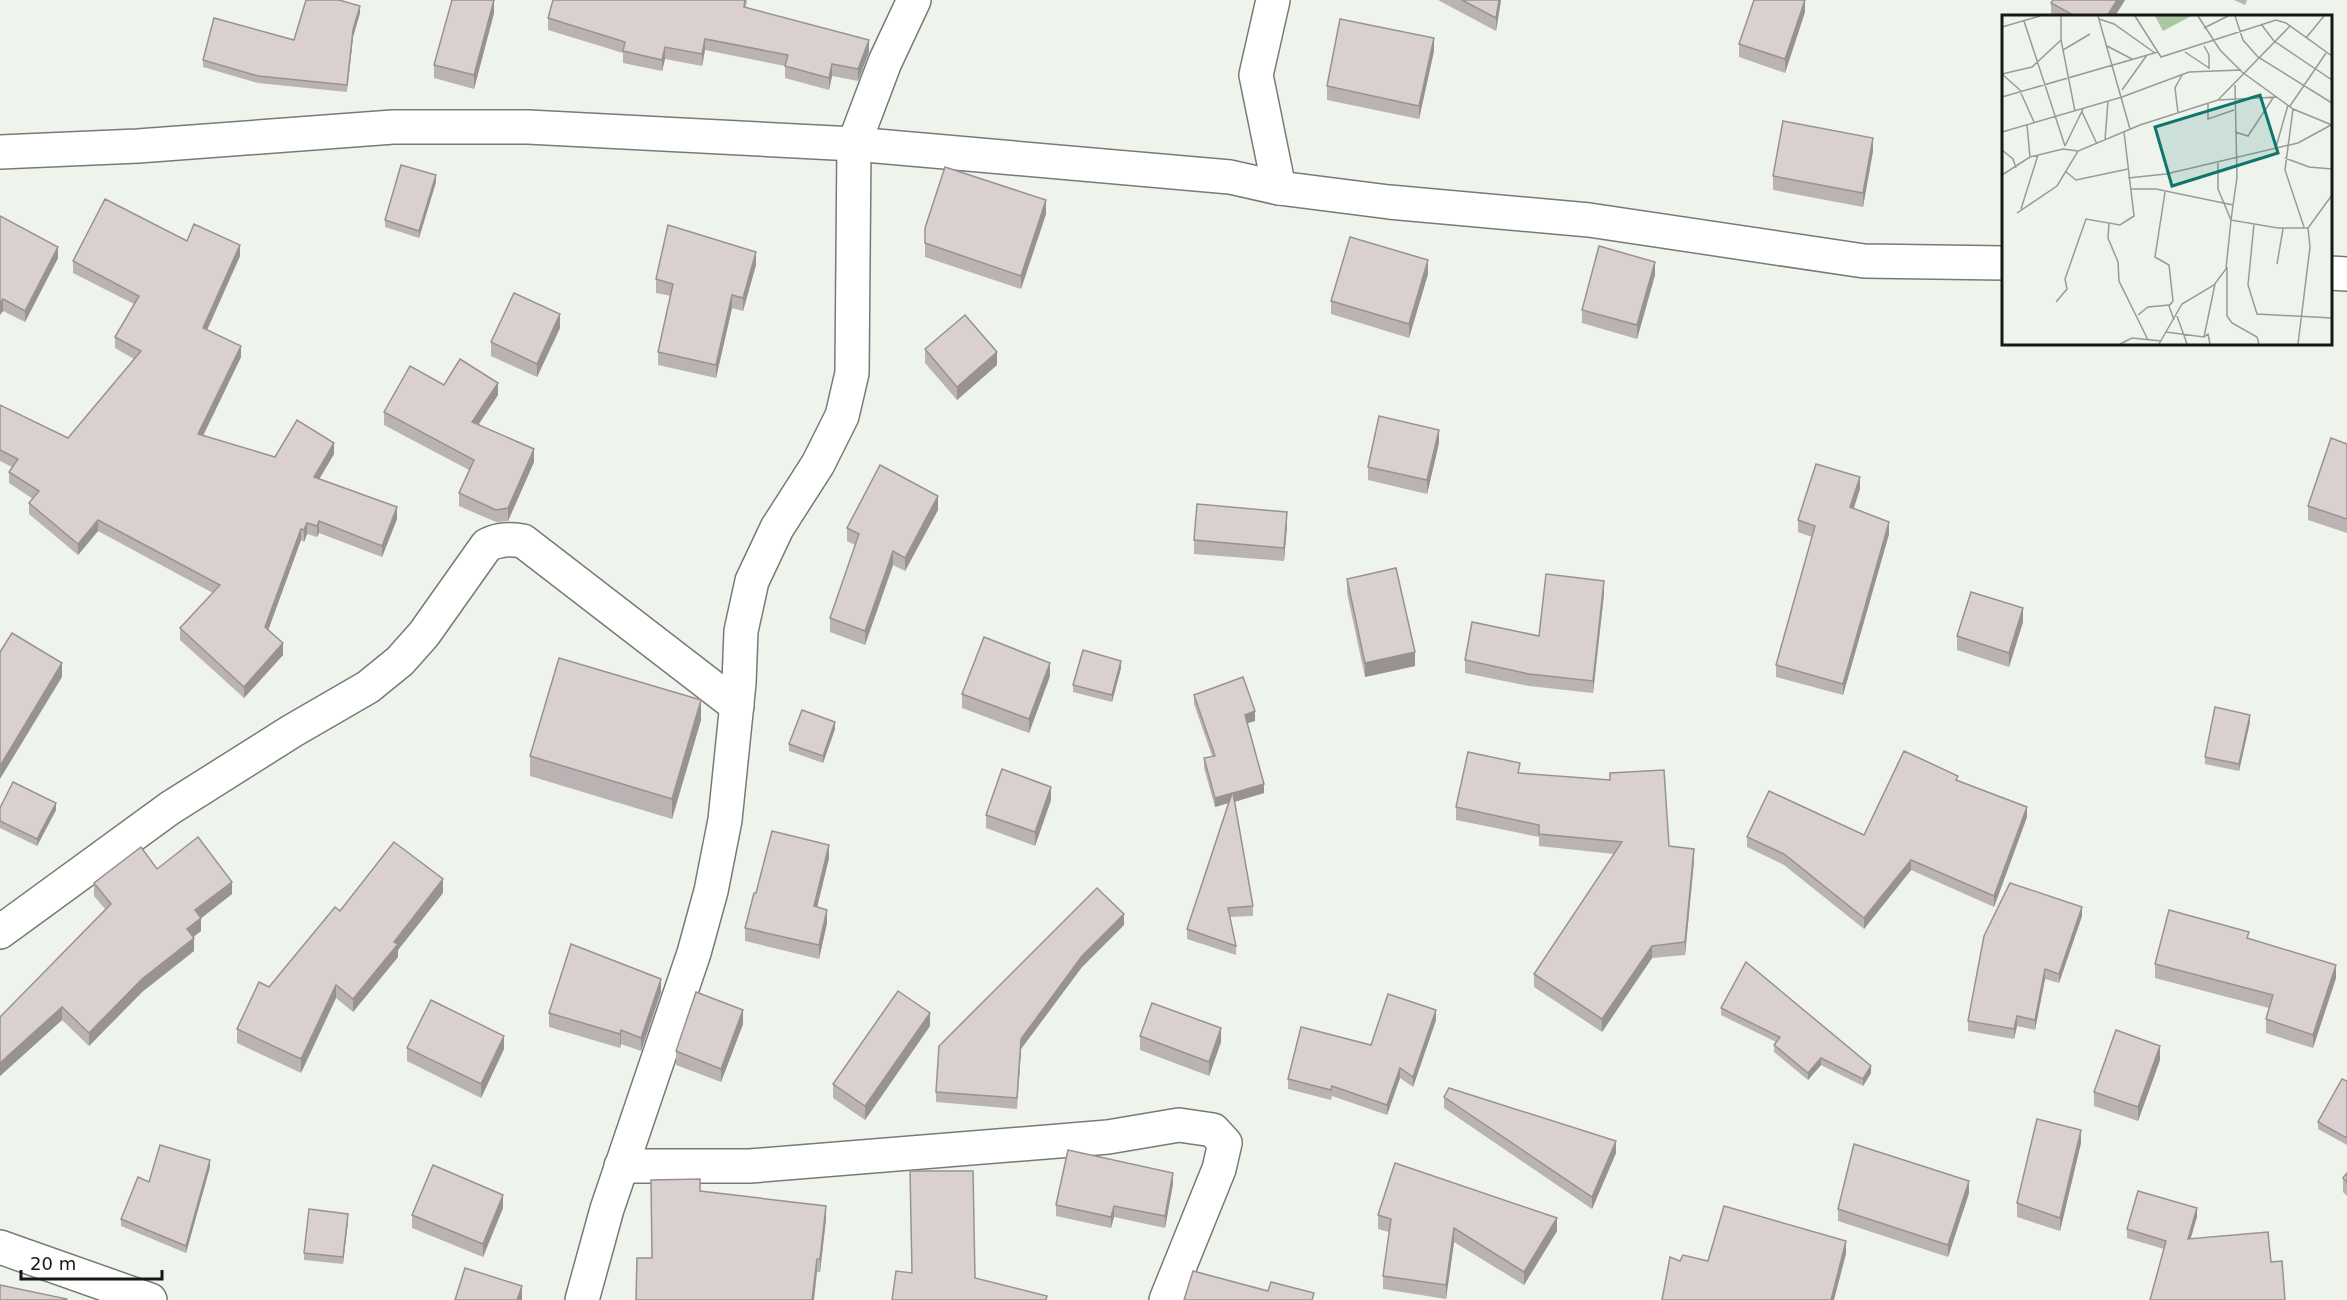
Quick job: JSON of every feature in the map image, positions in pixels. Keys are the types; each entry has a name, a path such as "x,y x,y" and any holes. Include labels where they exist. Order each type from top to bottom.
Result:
{"street":[{"path":"582,1300 621,1166 694,953 711,891 725,820 737,706 741,631 752,581 777,528 818,464 842,416 852,373 854,144 885,62 914,0"},
{"path":"1273,0 1256,75 1279,188"},
{"path":"0,152 138,146 393,127 528,126 854,144 1230,177 1279,188 1389,202 1589,220 1864,261 2002,263"},
{"path":"2332,273 2347,274"},
{"path":"0,932 170,808 292,731 368,687 400,661 424,634 487,545 498,540 523,542 737,706"},
{"path":"621,1166 750,1166 1108,1137 1179,1125 1214,1130 1225,1143 1219,1169 1166,1300"},
{"path":"0,1247 150,1300"}],"building":[{"path":"306,0 339,0 360,6 353,30 347,85 258,76 203,60 214,18 294,40"},
{"path":"452,0 494,0 474,75 434,65"},
{"path":"553,0 745,0 744,7 869,40 858,69 832,64 829,78 785,66 788,55 705,39 702,54 665,47 662,60 623,51 625,42 548,18"},
{"path":"1462,0 1499,0 1496,18"},
{"path":"1754,0 1805,0 1785,59 1739,44"},
{"path":"2053,0 2117,0 2108,15 2073,15 2051,3"},
{"path":"1340,19 1434,38 1419,106 1327,86"},
{"path":"1783,121 1873,138 1863,193 1773,176"},
{"path":"401,165 436,175 419,231 385,220"},
{"path":"945,167 1046,200 1021,276 925,243 925,228"},
{"path":"105,199 187,241 194,224 240,245 203,328 241,346 198,434 275,457 297,420 334,443 314,477 397,507 382,546 319,521 317,526 307,523 304,530 301,529 265,627 283,643 244,687 180,628 220,585 98,520 78,544 29,503 39,491 9,472 18,459 0,450 0,405 68,438 141,351 115,337 139,296 73,261"},
{"path":"0,216 58,247 25,311 3,299 0,303"},
{"path":"668,225 756,252 743,298 732,295 716,365 658,352 673,284 656,279"},
{"path":"1350,237 1428,260 1409,324 1331,301"},
{"path":"1599,246 1655,262 1637,325 1582,310"},
{"path":"514,293 560,314 537,364 491,342"},
{"path":"965,315 997,352 957,387 925,349"},
{"path":"460,359 498,383 472,422 534,449 508,508 496,510 459,493 474,460 384,412 410,366 444,385"},
{"path":"1379,416 1439,430 1427,480 1368,467"},
{"path":"2331,438 2347,444 2347,519 2308,506"},
{"path":"1816,464 1860,477 1850,507 1889,522 1843,684 1776,665 1815,526 1798,520"},
{"path":"880,465 938,496 905,558 893,551 865,631 830,618 859,534 847,528"},
{"path":"1197,504 1287,512 1284,548 1194,540"},
{"path":"1396,568 1415,652 1365,663 1347,579"},
{"path":"1546,574 1604,581 1593,681 1529,674 1465,660 1472,622 1539,636"},
{"path":"1971,592 2023,608 2009,653 1957,636"},
{"path":"12,633 62,663 0,766 0,652"},
{"path":"984,637 1050,663 1029,719 962,694"},
{"path":"1083,650 1121,661 1112,695 1073,685"},
{"path":"559,658 701,700 672,799 530,756"},
{"path":"1243,677 1255,711 1245,715 1264,784 1233,793 1253,906 1228,908 1236,946 1187,929 1232,793 1215,798 1204,758 1215,756 1194,695"},
{"path":"2215,707 2250,715 2239,764 2205,757"},
{"path":"802,710 835,722 823,756 789,744"},
{"path":"1904,751 1958,776 1956,780 2027,807 1994,896 1911,860 1864,918 1784,854 1747,837 1769,791 1864,835"},
{"path":"1468,752 1520,763 1518,773 1610,780 1610,773 1664,770 1669,846 1694,849 1685,942 1652,946 1602,1019 1534,974 1622,842 1539,834 1539,825 1456,807"},
{"path":"1002,769 1051,787 1035,832 986,815"},
{"path":"13,782 56,803 37,839 0,821 0,808"},
{"path":"772,831 829,845 814,906 827,910 819,945 745,928"},
{"path":"198,837 232,882 195,910 201,918 187,929 194,938 142,979 89,1033 62,1007 0,1063 0,1017 111,904 94,883 141,847 157,869"},
{"path":"394,842 443,879 394,942 398,944 353,999 336,985 301,1059 237,1029 259,982 269,987 335,907 340,911"},
{"path":"2010,883 2082,907 2059,974 2045,969 2035,1020 2017,1016 2014,1029 1968,1021 1984,936"},
{"path":"1097,888 1124,914 1082,956 1021,1039 1017,1098 936,1092 939,1046"},
{"path":"2169,910 2249,932 2247,938 2336,965 2313,1035 2266,1019 2273,995 2155,964"},
{"path":"571,944 661,979 641,1038 621,1030 620,1034 549,1013"},
{"path":"1746,962 1871,1066 1863,1079 1821,1058 1808,1073 1774,1045 1780,1037 1721,1008"},
{"path":"898,991 930,1013 865,1106 833,1084"},
{"path":"696,992 743,1010 721,1069 676,1051"},
{"path":"1388,994 1436,1010 1413,1077 1400,1068 1387,1105 1332,1086 1331,1090 1288,1079 1301,1027 1371,1045"},
{"path":"431,1000 504,1036 481,1084 407,1048"},
{"path":"1152,1003 1221,1028 1209,1062 1140,1036"},
{"path":"2116,1030 2160,1046 2138,1107 2094,1092"},
{"path":"2342,1079 2347,1081 2347,1138 2318,1122"},
{"path":"1449,1088 1616,1141 1592,1197 1444,1097"},
{"path":"2037,1119 2081,1130 2060,1218 2017,1203"},
{"path":"1854,1144 1969,1181 1948,1245 1838,1209"},
{"path":"160,1145 210,1160 186,1246 121,1219 138,1177 149,1182"},
{"path":"1068,1150 1173,1173 1165,1216 1114,1206 1111,1217 1056,1205"},
{"path":"1395,1163 1557,1218 1524,1272 1454,1228 1446,1285 1383,1276 1391,1219 1378,1215"},
{"path":"433,1165 503,1195 483,1244 412,1215"},
{"path":"910,1171 973,1171 975,1278 1047,1296 1046,1300 892,1300 896,1271 912,1273"},
{"path":"700,1179 700,1191 826,1206 820,1259 817,1259 812,1300 636,1300 637,1258 652,1258 651,1180"},
{"path":"2138,1191 2197,1208 2188,1239 2268,1232 2271,1262 2282,1261 2285,1300 2150,1300 2166,1241 2127,1229"},
{"path":"1724,1206 1846,1241 1831,1300 1662,1300 1670,1257 1680,1261 1683,1255 1708,1261"},
{"path":"309,1209 348,1214 343,1257 304,1253"},
{"path":"465,1268 522,1286 517,1300 455,1300"},
{"path":"1193,1271 1268,1291 1271,1282 1314,1293 1312,1300 1184,1300"},
{"path":"0,1285 67,1299 67,1300 0,1300"}]}
